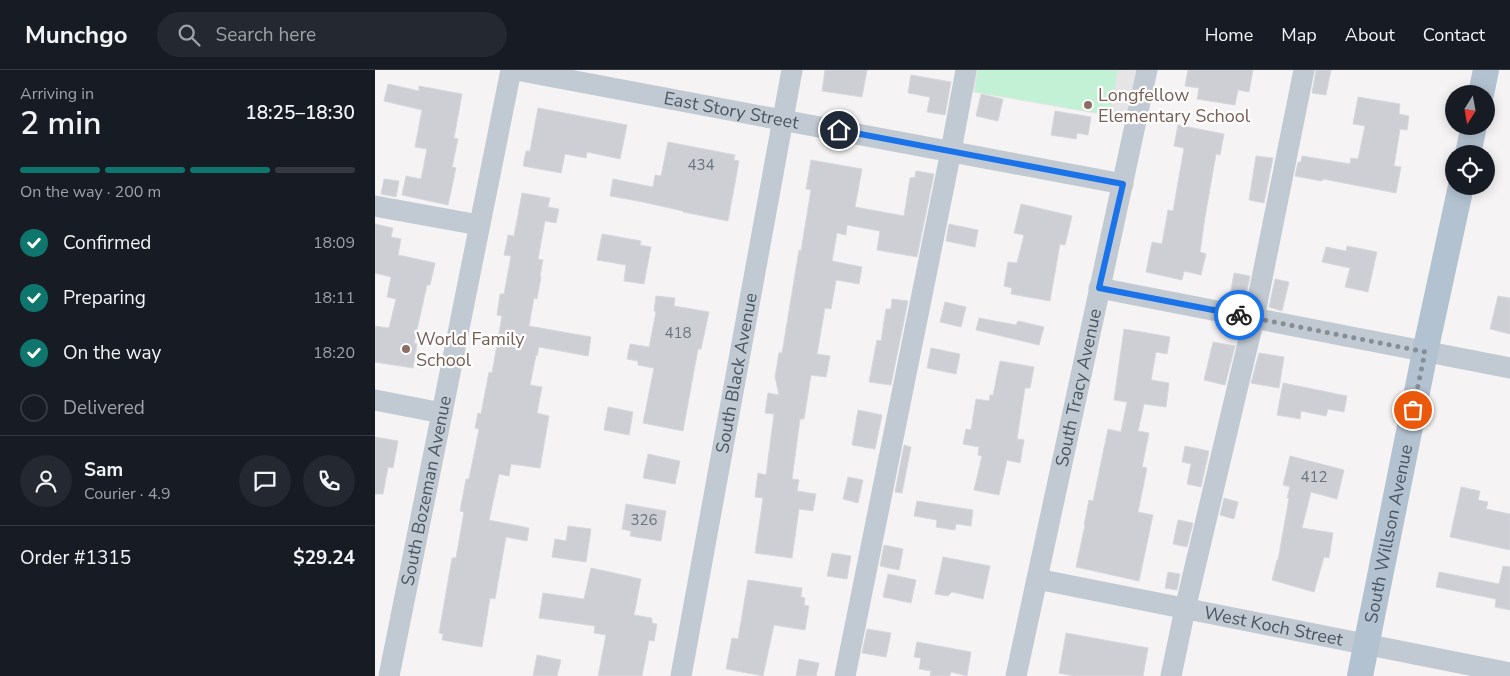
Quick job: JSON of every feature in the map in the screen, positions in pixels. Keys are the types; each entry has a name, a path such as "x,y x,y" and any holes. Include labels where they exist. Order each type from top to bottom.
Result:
{"main road":[{"path":"1483,85 1486,70"},
{"name":"South Willson Avenue","path":"1360,676 1425,352 1459,195"}],"street":[{"name":"South Bozeman Avenue","path":"389,676 511,70"},
{"name":"East Story Street","path":"516,70 1123,184"},
{"name":"South Black Avenue","path":"681,676 792,70"},
{"path":"845,676 951,151 965,70"},
{"name":"South Tracy Avenue","path":"1017,676 1147,70"},
{"path":"1171,676 1254,318 1304,70"},
{"path":"375,206 479,226"},
{"path":"1099,288 1510,368"},
{"path":"375,400 442,413"},
{"name":"West Koch Street","path":"1037,579 1510,673"}],"shaded area":[{"name":"Longfellow Elementary School","path":"972,70 1136,70 1126,119 967,91"}],"green space":[{"name":"Longfellow Elementary School","path":"978,70 1118,70 1110,115 975,92"}],"building":[{"path":"825,70 867,70 862,97 822,91"},
{"path":"1188,70 1253,70 1249,92 1238,90 1235,105 1197,99 1199,88 1185,86"},
{"path":"1316,70 1331,70 1326,95 1312,93"},
{"path":"911,75 951,82 945,115 927,112 930,97 908,93"},
{"path":"388,84 419,91 419,86 462,94 454,138 458,139 452,167 456,168 448,205 402,195 406,176 421,179 427,149 415,147 422,110 384,101"},
{"path":"981,94 1003,99 998,121 976,116"},
{"path":"1358,97 1400,104 1399,114 1409,116 1407,130 1400,129 1394,166 1401,167 1396,193 1323,179 1322,181 1295,176 1298,162 1301,162 1302,156 1350,164 1351,158 1358,159 1365,126 1353,124"},
{"path":"538,108 627,125 620,159 587,152 586,158 565,154 561,173 523,166 526,151 530,151"},
{"path":"1055,111 1091,117 1088,135 1077,133 1076,139 1051,135"},
{"path":"1178,125 1224,134 1220,155 1216,154 1205,217 1200,252 1206,254 1201,275 1184,271 1182,280 1146,272 1152,242 1162,244 1168,210 1173,211 1184,148 1174,146"},
{"path":"668,142 735,155 734,160 739,161 728,221 610,196 613,179 653,187 655,175 661,176"},
{"path":"1256,156 1273,158 1264,203 1249,200"},
{"path":"811,160 862,169 855,207 904,216 910,178 915,177 916,171 934,174 917,257 877,250 880,231 847,225 846,235 837,233 832,261 862,267 859,284 836,280 831,309 825,308 817,354 830,356 826,377 811,375 804,419 800,419 792,479 799,480 797,491 816,494 813,511 799,509 792,558 755,553 763,498 755,497 758,473 766,475 774,414 765,413 768,393 779,395 775,377 779,353 782,353 799,250 801,251 811,190 806,189"},
{"path":"384,179 399,181 396,197 381,194"},
{"path":"522,193 550,198 548,207 559,209 556,223 545,221 538,259 543,260 541,277 537,299 534,298 529,326 591,337 588,356 539,347 536,355 530,385 542,387 537,413 549,416 540,468 511,464 509,476 499,474 489,520 529,528 527,541 506,537 495,599 490,598 482,647 442,640 443,634 439,633 452,558 456,558 464,512 460,511 466,479 469,479 479,429 475,428 478,413 481,414 489,372 492,373 502,316 497,315 500,294 504,294 511,256 504,255 508,235 514,236"},
{"path":"1021,204 1072,216 1065,245 1060,244 1050,301 1011,294 1012,288 1004,286 1008,262 1017,263 1024,235 1014,233"},
{"path":"375,224 393,228 391,237 401,239 398,255 435,263 430,285 427,285 414,343 417,344 413,368 375,362 375,326 389,328 396,299 387,297 391,277 375,273"},
{"path":"949,224 978,230 975,247 946,241"},
{"path":"602,234 641,241 640,245 651,247 644,284 624,281 626,265 597,260"},
{"path":"1347,246 1377,252 1368,292 1345,287 1350,268 1322,262 1326,247 1346,251"},
{"path":"1234,273 1250,276 1245,300 1230,296"},
{"path":"1275,279 1289,282 1282,311 1269,307"},
{"path":"656,296 675,298 674,306 709,312 701,349 698,349 683,431 643,423 654,368 638,365 638,361 627,359 630,344 649,347 656,312 654,311"},
{"path":"1498,296 1510,298 1510,334 1490,329"},
{"path":"892,299 908,301 891,385 869,382 877,340 881,341 886,309 891,309"},
{"path":"945,302 966,307 961,327 940,322"},
{"path":"979,318 1016,325 1018,321 1044,327 1039,345 976,330"},
{"path":"1124,329 1170,337 1167,354 1156,352 1151,380 1169,383 1166,407 1144,404 1138,431 1149,433 1142,467 1147,468 1138,512 1153,515 1139,581 1076,567 1089,500 1093,501 1108,429 1121,432 1127,402 1114,400"},
{"path":"1213,342 1235,346 1225,385 1204,380"},
{"path":"931,348 960,354 956,374 927,368"},
{"path":"1259,353 1284,357 1279,388 1251,383"},
{"path":"1000,361 1034,367 1030,388 1025,388 1017,439 1024,440 1020,463 1007,460 999,495 974,490 982,456 978,455 979,447 963,444 966,429 971,430 976,399 989,401 990,395 993,395"},
{"path":"1283,383 1347,396 1344,412 1328,409 1326,416 1301,411 1300,419 1277,415"},
{"path":"608,407 633,412 629,435 604,430"},
{"path":"858,410 882,415 875,449 852,445"},
{"path":"375,437 398,441 393,468 388,467 383,494 375,494"},
{"path":"904,445 911,447 902,493 895,492"},
{"path":"1185,446 1209,451 1201,487 1187,484 1191,464 1182,462"},
{"path":"648,454 680,461 675,484 643,478"},
{"path":"1290,456 1344,470 1337,499 1311,492 1302,528 1333,533 1329,558 1324,557 1314,592 1272,580 1278,560 1289,498 1287,498 1290,487 1283,485"},
{"path":"848,477 863,480 858,503 843,499"},
{"path":"1461,487 1480,491 1478,500 1488,502 1486,509 1510,514 1510,550 1450,537"},
{"path":"1224,498 1238,502 1234,519 1220,515"},
{"path":"917,501 973,510 971,526 956,524 955,530 936,527 937,520 914,516"},
{"path":"626,504 666,511 661,541 630,536 631,531 622,529"},
{"path":"1178,520 1193,523 1187,547 1173,544"},
{"path":"568,526 591,529 586,562 552,557 555,539 566,541"},
{"path":"884,545 903,549 899,570 880,566"},
{"path":"832,553 851,556 847,579 827,576"},
{"path":"943,557 990,566 983,599 952,592 948,596 935,594"},
{"path":"1503,566 1510,567 1510,610 1495,607 1496,599 1436,587 1439,572 1499,584"},
{"path":"591,568 641,579 634,615 652,618 652,623 657,624 654,641 649,640 642,676 598,676 606,635 594,633 595,626 539,618 543,593 584,599"},
{"path":"1168,572 1180,574 1177,590 1165,588"},
{"path":"888,574 916,580 911,603 883,597"},
{"path":"748,580 802,588 801,597 805,598 804,605 809,606 805,630 774,625 763,676 726,669 732,638 738,639"},
{"path":"867,629 891,633 886,657 862,653"},
{"path":"1066,633 1148,648 1143,676 1073,676 1059,673"},
{"path":"917,642 971,652 967,676 951,672 950,676 930,676 931,671 919,669 921,658 914,657"},
{"path":"537,655 561,660 557,676 533,676"},
{"path":"799,659 819,663 816,676 796,676"}],"way so far":[{"path":"1239,315 1425,352 1413,410"}],"place":[{"name":"Longfellow Elementary School","path":"1088,105"},
{"name":"World Family School","path":"406,349"}],"route":[{"path":"839,130 1123,184 1099,288 1239,315"}]}
